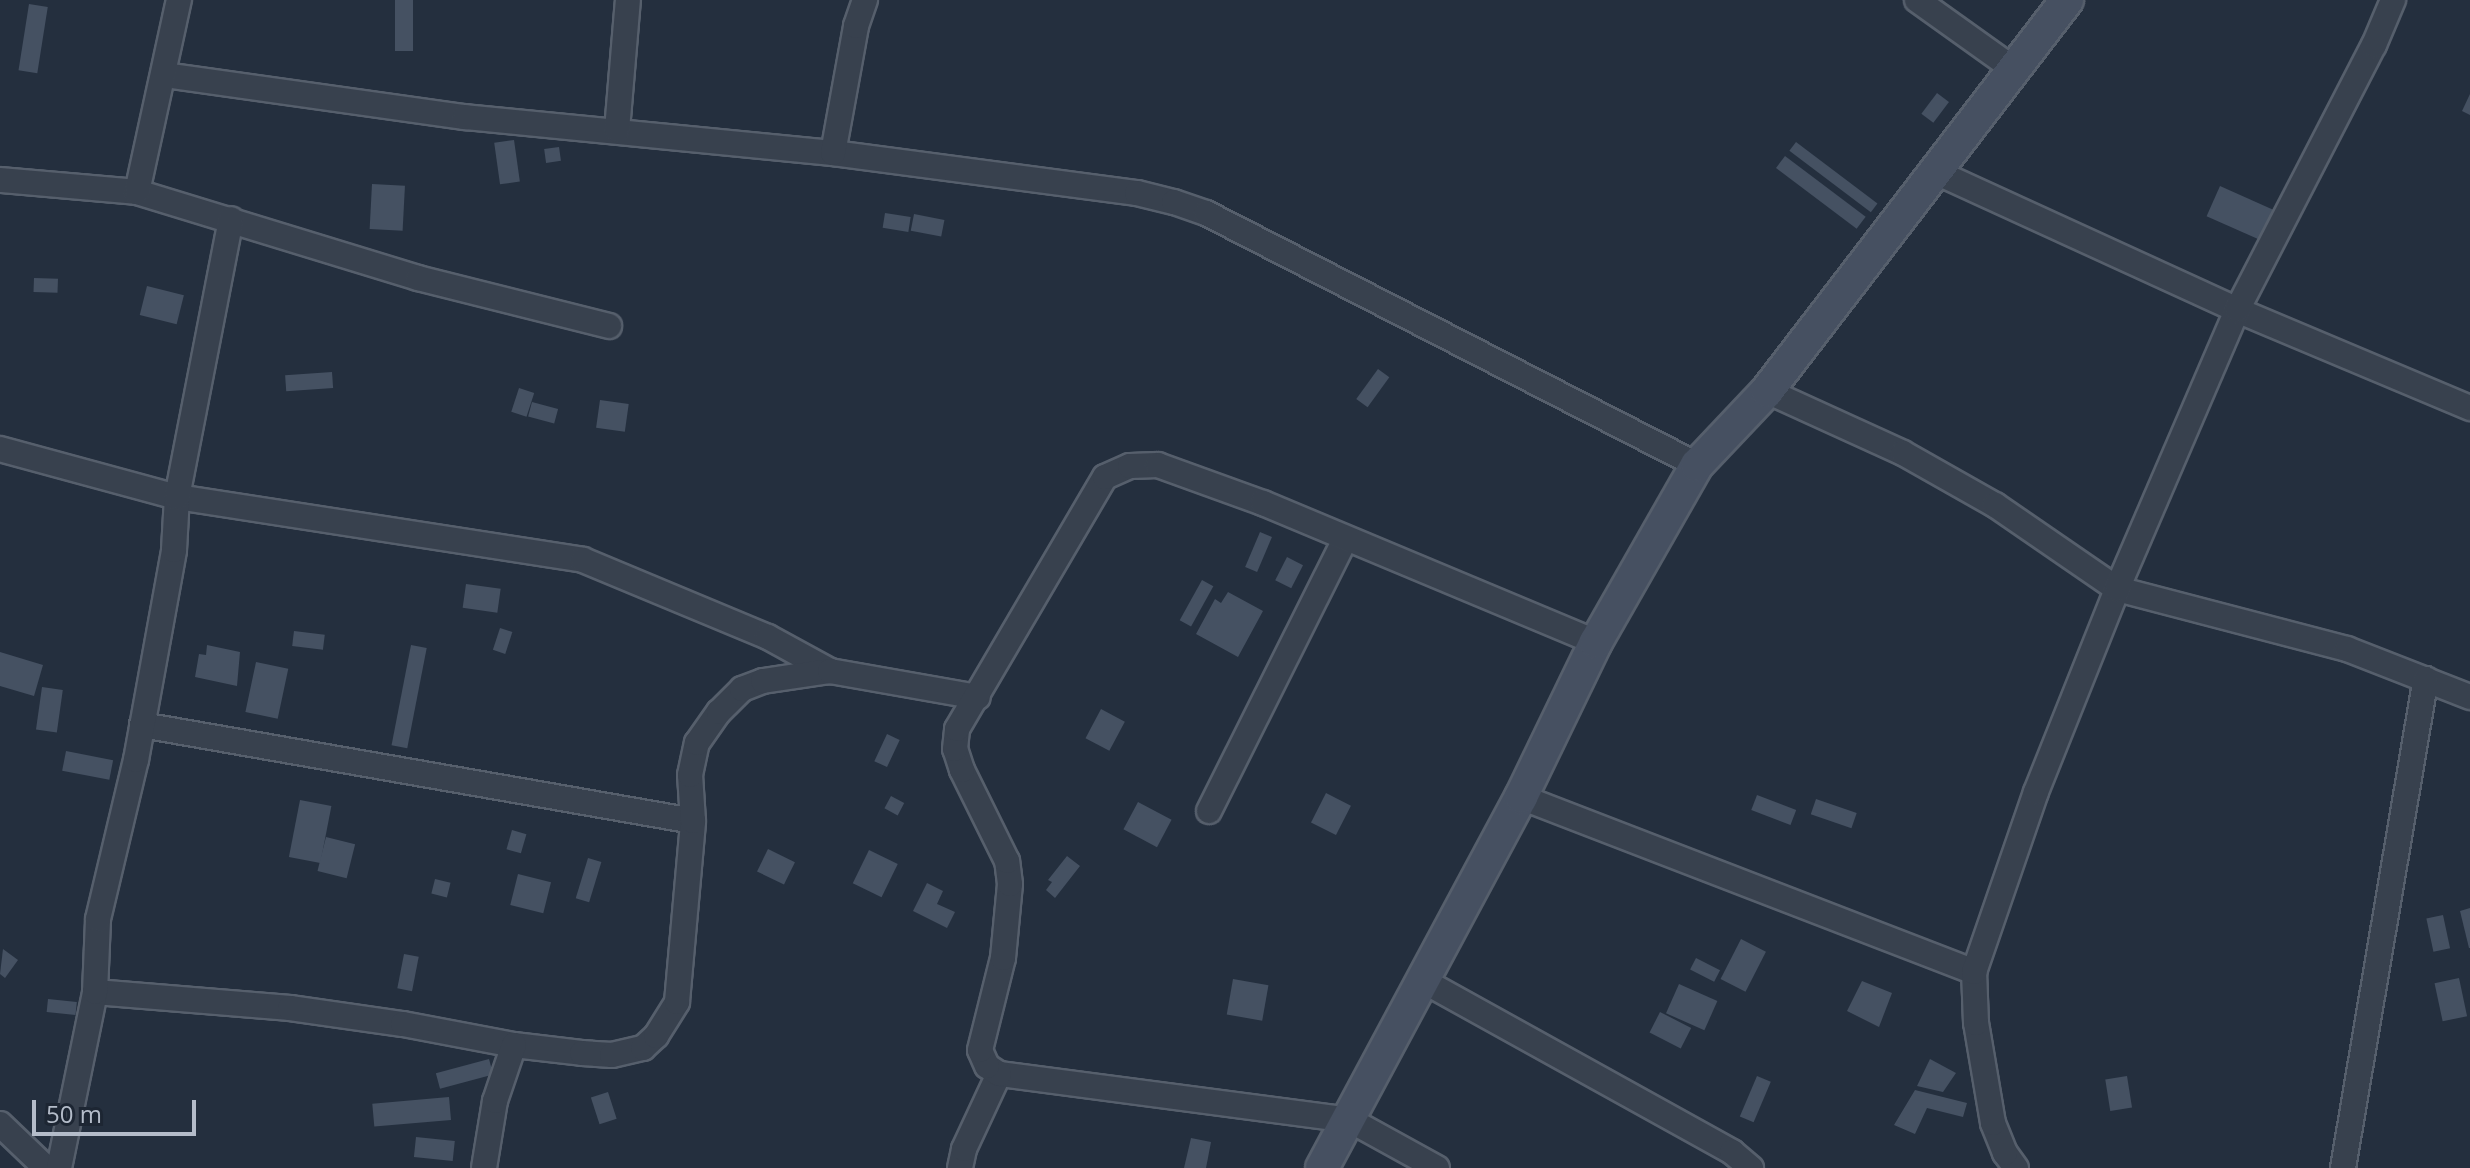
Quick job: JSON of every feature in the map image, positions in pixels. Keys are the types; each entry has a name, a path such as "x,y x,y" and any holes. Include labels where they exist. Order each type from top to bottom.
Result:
{"street":[{"path":"137,192 179,0"},
{"path":"617,130 628,0"},
{"path":"833,153 856,26 865,0"},
{"path":"1917,0 2015,70"},
{"path":"1322,1168 1350,1120 1420,979 1521,797 1596,642 1697,465 1767,391 2067,0"},
{"path":"2016,1168 2005,1153 1993,1123 1976,1023 1974,972 2036,792 2117,589 2237,310 2374,45 2393,0"},
{"path":"165,75 465,117 833,153 1137,193 1206,213 1697,465"},
{"path":"1936,172 2237,310 2470,408"},
{"path":"0,180 137,192 418,278 609,326"},
{"path":"59,1168 95,992 98,919 142,725 174,550 177,497 231,219"},
{"path":"1767,391 1903,453 1969,490 2117,589 2347,649 2470,697"},
{"path":"0,449 177,497 583,560 768,637 830,671"},
{"path":"1437,1168 1350,1120 999,1074 987,1066 980,1050 1003,958 1010,884 1007,861 962,770 955,749 957,729 1105,477 1115,469 1158,465 1346,538 1596,642"},
{"path":"1209,811 1346,538"},
{"path":"95,992 290,1008 403,1024 514,1045 612,1055 643,1048 656,1036 677,1002 693,821 690,775 697,743 719,712 742,689 763,681 830,671 978,697"},
{"path":"2343,1168 2426,679"},
{"path":"142,725 693,821"},
{"path":"1521,797 1974,972"},
{"path":"1420,979 1732,1152 1751,1168"},
{"path":"484,1168 495,1101 514,1045"},
{"path":"960,1168 964,1149 999,1074"},
{"path":"0,1124 46,1168"}],"building":[{"path":"395,0 413,0 413,51 395,51"},
{"path":"29,4 48,7 37,73 19,70"},
{"path":"1937,93 1949,102 1933,123 1921,114"},
{"path":"2470,94 2470,115 2462,111"},
{"path":"514,140 520,182 500,184 494,143"},
{"path":"1796,142 1877,203 1871,212 1789,151"},
{"path":"559,147 561,161 546,163 544,149"},
{"path":"1785,156 1866,217 1857,229 1776,168"},
{"path":"372,184 405,186 403,231 370,229"},
{"path":"2220,186 2282,214 2269,244 2207,216"},
{"path":"885,213 911,217 908,232 883,228"},
{"path":"914,214 944,220 941,237 911,231"},
{"path":"34,278 58,279 57,293 34,292"},
{"path":"147,286 184,295 177,324 140,315"},
{"path":"1378,369 1389,377 1368,407 1356,399"},
{"path":"332,372 333,388 286,391 285,375"},
{"path":"519,388 534,393 526,417 511,412"},
{"path":"600,400 629,404 625,432 596,428"},
{"path":"532,402 558,409 554,423 528,416"},
{"path":"1260,532 1272,537 1257,572 1245,567"},
{"path":"1287,557 1303,565 1291,588 1275,580"},
{"path":"1202,580 1213,586 1191,627 1180,620"},
{"path":"466,584 501,589 497,613 463,608"},
{"path":"1228,592 1263,611 1238,657 1196,634 1215,599 1221,603"},
{"path":"500,628 512,632 505,654 493,650"},
{"path":"294,631 325,635 323,650 292,646"},
{"path":"207,645 240,652 237,686 195,677 199,654 206,655"},
{"path":"411,645 427,648 407,748 392,745"},
{"path":"0,652 43,665 34,696 0,686"},
{"path":"256,662 288,669 278,719 245,712"},
{"path":"42,687 63,690 57,733 36,730"},
{"path":"1101,709 1125,722 1109,751 1086,738"},
{"path":"887,734 900,740 887,767 874,761"},
{"path":"66,751 113,760 109,780 62,771"},
{"path":"1326,793 1351,806 1336,835 1311,822"},
{"path":"1757,795 1796,810 1790,825 1751,810"},
{"path":"891,796 904,803 898,815 884,808"},
{"path":"1816,799 1857,813 1851,828 1811,814"},
{"path":"300,800 331,806 320,863 289,857"},
{"path":"1138,802 1172,820 1157,847 1123,829"},
{"path":"512,830 526,834 521,853 506,849"},
{"path":"326,837 355,844 347,878 318,871"},
{"path":"768,849 795,862 784,885 757,871"},
{"path":"869,850 898,864 882,897 853,883"},
{"path":"1067,856 1080,866 1055,898 1046,890 1052,882 1048,880"},
{"path":"588,858 601,862 589,902 576,898"},
{"path":"518,874 551,882 543,913 510,905"},
{"path":"435,879 451,883 447,897 431,894"},
{"path":"927,883 943,891 937,904 955,912 947,928 913,911"},
{"path":"2470,908 2470,948 2469,948 2460,911"},
{"path":"2443,915 2450,948 2433,952 2426,919"},
{"path":"1741,939 1766,952 1746,992 1721,979"},
{"path":"3,949 18,960 5,978 0,974"},
{"path":"404,954 419,957 412,991 397,988"},
{"path":"1696,958 1720,970 1714,982 1690,970"},
{"path":"2459,978 2467,1016 2443,1021 2435,983"},
{"path":"1233,979 1268,985 1262,1021 1227,1014"},
{"path":"1862,981 1892,993 1879,1027 1847,1011"},
{"path":"1679,984 1717,1001 1704,1030 1666,1013"},
{"path":"48,999 77,1002 75,1015 47,1012"},
{"path":"1660,1012 1691,1028 1681,1048 1650,1032"},
{"path":"489,1059 493,1074 440,1089 436,1073"},
{"path":"1930,1059 1956,1073 1943,1092 1917,1086"},
{"path":"1757,1076 1771,1082 1754,1122 1740,1117"},
{"path":"2127,1076 2132,1108 2110,1111 2105,1079"},
{"path":"1915,1090 1967,1103 1963,1117 1927,1108 1915,1134 1894,1125"},
{"path":"608,1092 617,1119 600,1124 591,1098"},
{"path":"449,1097 451,1120 374,1127 372,1104"},
{"path":"416,1137 455,1141 453,1161 414,1157"},
{"path":"1191,1138 1211,1142 1206,1168 1184,1168"}]}
